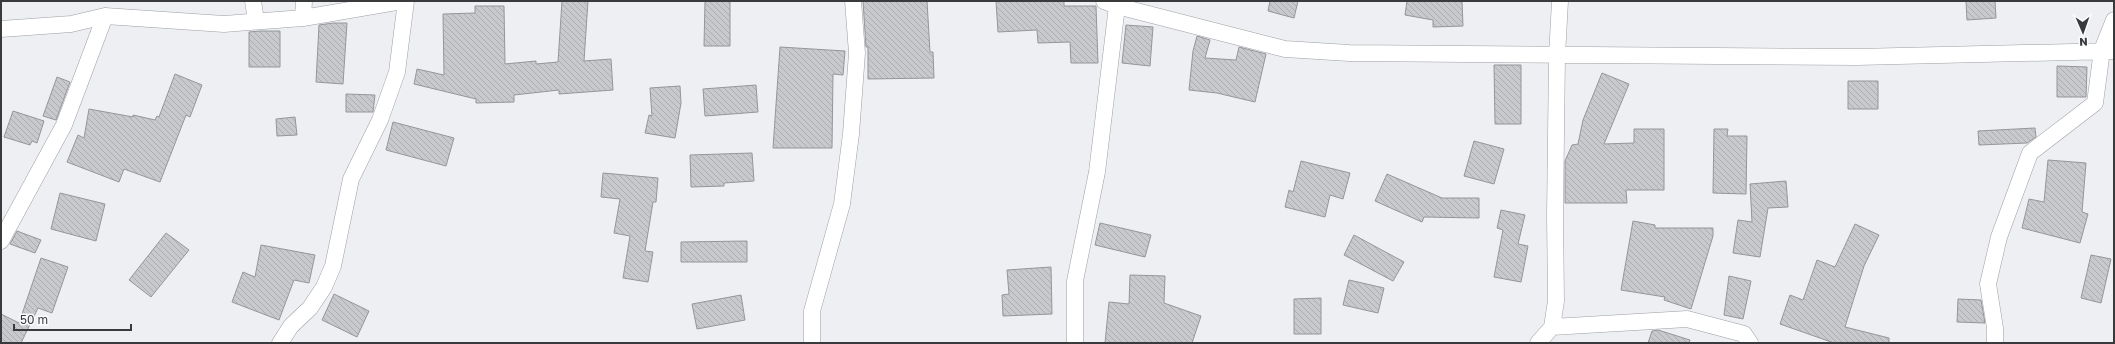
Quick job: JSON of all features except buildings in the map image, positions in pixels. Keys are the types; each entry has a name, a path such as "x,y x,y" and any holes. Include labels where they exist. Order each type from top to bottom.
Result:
{"street":[{"path":"253,1 256,21"},
{"path":"304,1 304,18"},
{"path":"1,29 72,24 105,16 224,24 304,18 402,1"},
{"path":"280,343 291,326 310,308 324,287 333,266 351,179 380,120 397,72 406,1"},
{"path":"812,343 812,310 842,204 850,142 857,53 853,1"},
{"path":"1538,343 1552,327 1556,301 1555,216 1557,56 1560,1"},
{"path":"1075,343 1075,282 1096,172 1111,4 1285,49 1349,53 1557,56 1857,57 2108,51"},
{"path":"1,240 64,125 105,16"},
{"path":"1995,343 1995,328 1988,284 1999,237 2012,196 2030,153 2095,103 2114,20"},
{"path":"1552,327 1687,319 1744,334 1750,343"}]}
